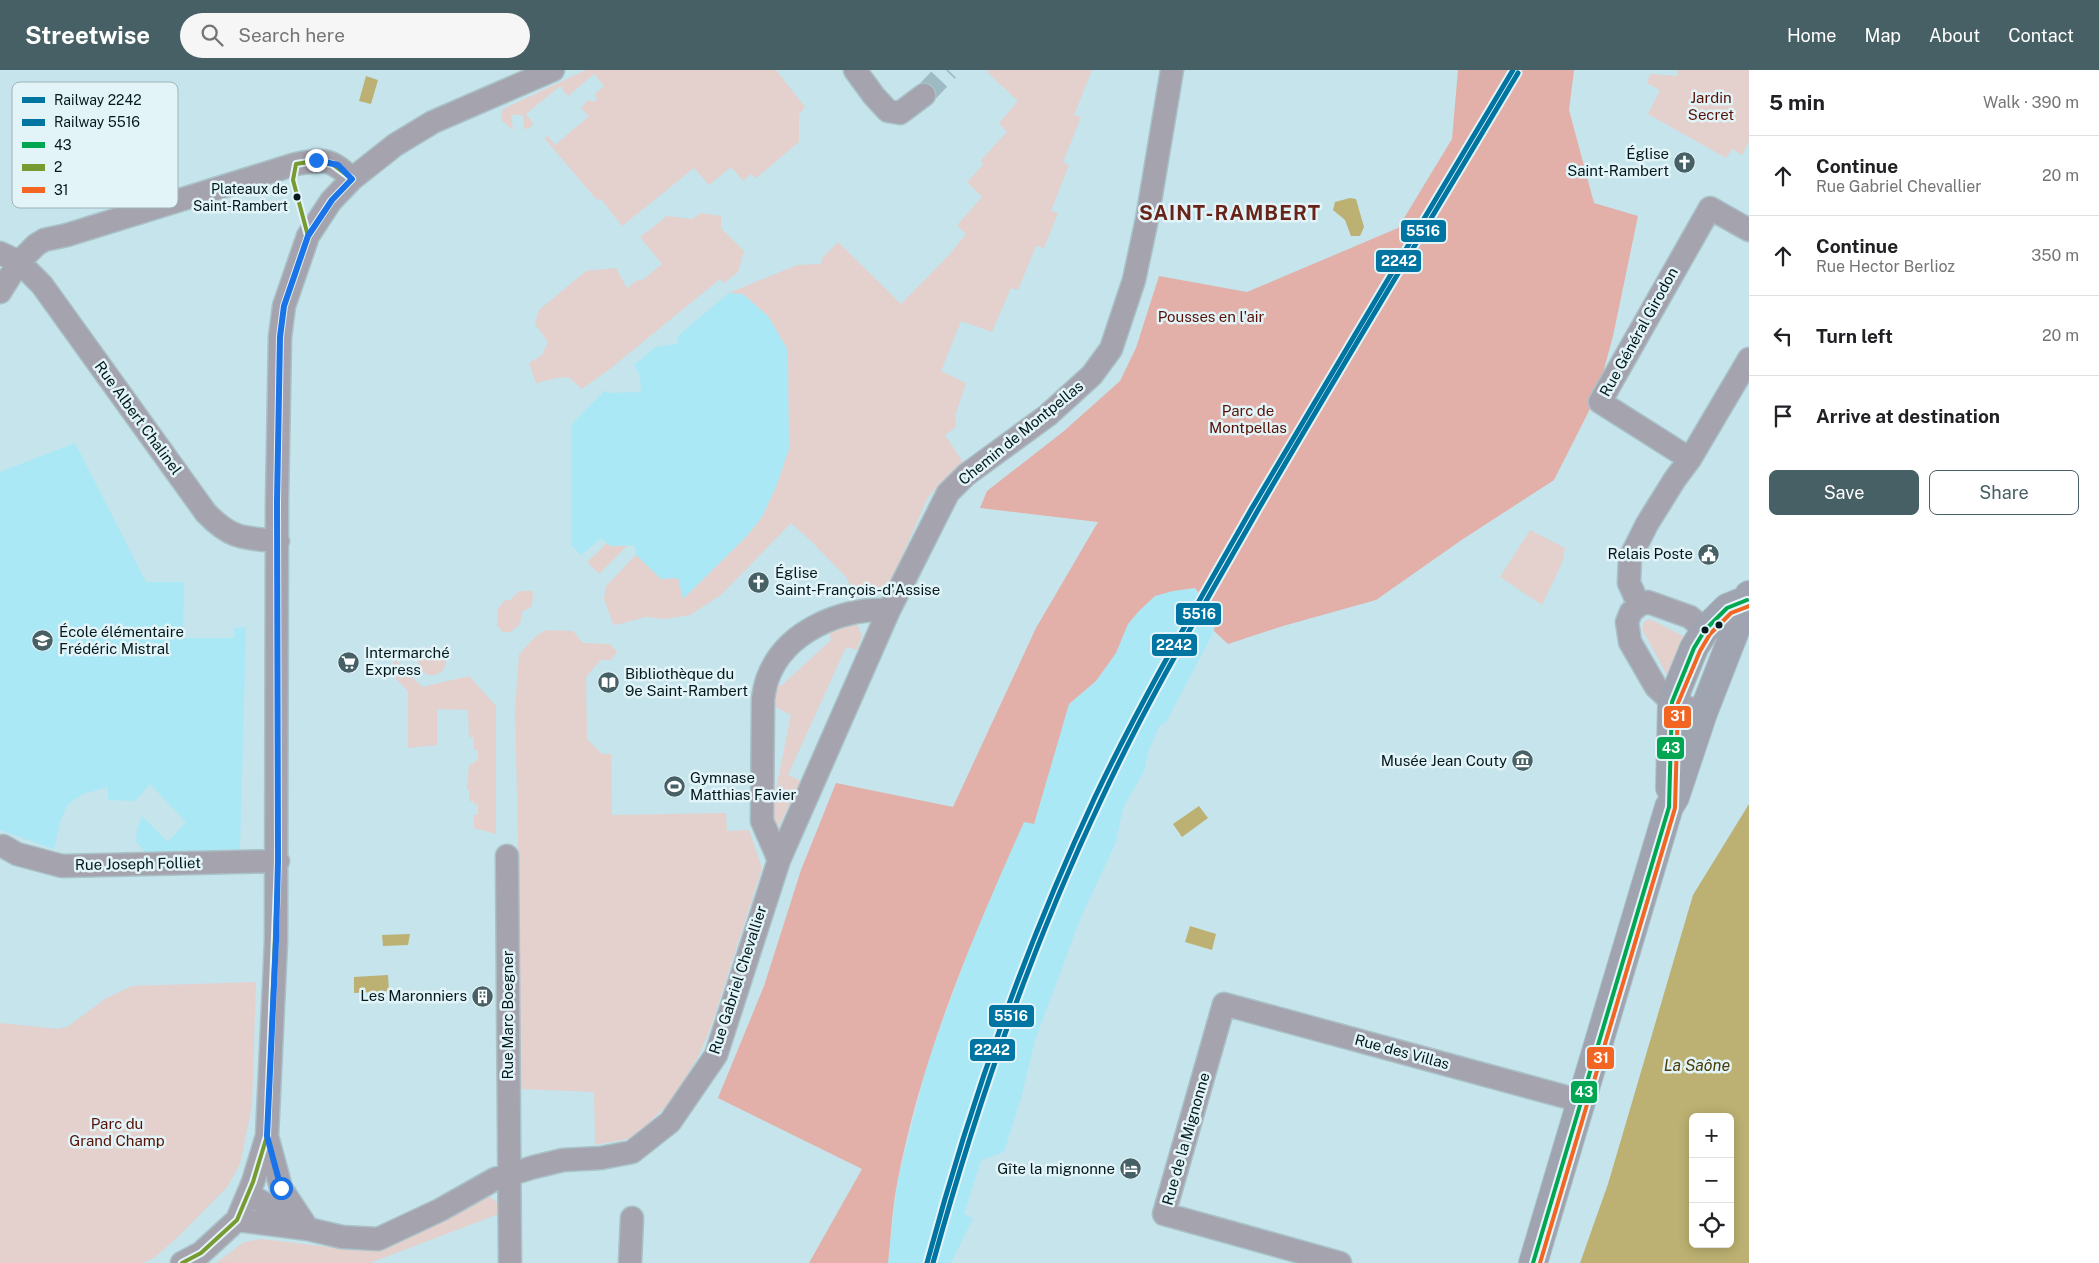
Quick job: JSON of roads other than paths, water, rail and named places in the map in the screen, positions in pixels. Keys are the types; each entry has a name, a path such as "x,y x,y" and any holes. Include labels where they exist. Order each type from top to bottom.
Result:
{"main road":[{"path":"1669,807 1672,702 1694,648 1705,630 1727,608 1748,598"},
{"path":"1533,1263 1669,807 1675,797 1703,713 1748,598"},
{"path":"1705,630 1725,654"}],"street":[{"path":"182,1263 201,1254 237,1220 248,1194 267,1136 276,949 278,861 280,337 284,306 308,236 332,200 352,179 395,144 432,122 553,70"},
{"path":"855,70 874,96 888,111 900,113 924,95"},
{"name":"Chemin de Montpellas","path":"890,610 948,494 966,475 1048,415 1092,375 1111,350 1134,280 1144,236 1172,70"},
{"path":"178,201 296,164 316,160 338,165 352,179"},
{"path":"0,292 10,258 44,240 68,235 155,208"},
{"name":"Rue Général Girodon","path":"1690,459 1600,402 1710,208 1749,230"},
{"name":"Rue Albert Chalinel","path":"10,258 42,284 206,513 221,528 238,537 278,541"},
{"path":"1639,604 1629,583 1630,558 1647,524 1690,459 1749,360"},
{"path":"1703,713 1672,702 1656,687 1630,642 1627,622 1631,612 1639,604 1648,602 1690,617 1705,630"},
{"path":"779,860 762,821 763,699 766,680 778,659 801,634 817,625 853,613 873,609 890,610"},
{"name":"Rue Gabriel Chevallier","path":"237,1220 308,1229 342,1237 378,1239 440,1210 495,1179 534,1166 563,1160 601,1158 632,1152 670,1122 716,1055 779,860 890,610"},
{"name":"Rue Joseph Folliet","path":"3,846 17,854 62,866 278,861"},
{"name":"Rue Marc Boegner","path":"507,856 510,1263"},
{"name":"Rue des Villas","path":"1224,1004 1581,1101"},
{"name":"Rue de la Mignonne","path":"1224,1004 1164,1214 1340,1263"},
{"path":"267,1136 281,1188 308,1229"},
{"name":"Rue Gabriel Chevallier","path":"248,1194 308,1229"},
{"path":"630,1263 632,1218"}],"water":[{"path":"366,76 378,80 371,104 359,101"},
{"path":"1350,198 1356,199 1364,227 1360,236 1351,236 1345,220 1333,210 1335,202"},
{"name":"La Saône","path":"1749,804 1749,1263 1580,1263 1608,1184 1693,895"},
{"path":"1199,806 1208,818 1182,837 1173,824"},
{"path":"1190,926 1216,934 1212,950 1185,942"},
{"path":"410,934 408,945 383,946 382,935"},
{"path":"388,975 389,991 354,993 354,977"}],"tunnel":[{"path":"924,95 948,70"}],"rail line":[{"name":"2242","path":"927,1263 962,1144 1022,968 1069,854 1113,760 1171,651 1252,508 1513,70"},
{"name":"5516","path":"933,1263 968,1144 1007,1027 1076,854 1120,761 1177,652 1258,510 1518,73"}],"place":[{"name":"Église Saint-Rambert","path":"1685,163"},
{"name":"Plateaux de Saint-Rambert","path":"297,197"},
{"name":"Relais Poste","path":"1709,554"},
{"name":"Église Saint-François-d'Assise","path":"759,582"},
{"name":"École élémentaire Frédéric Mistral","path":"43,641"},
{"name":"Intermarché Express","path":"349,662"},
{"name":"Bibliothèque du 9e Saint-Rambert","path":"609,683"},
{"name":"Musée Jean Couty","path":"1523,761"},
{"name":"Gymnase Matthias Favier","path":"674,787"},
{"name":"Les Maronniers","path":"483,996"},
{"name":"Gîte la mignonne","path":"1131,1169"}],"district":[{"name":"SAINT-RAMBERT","path":"1230,213"}],"park label":[{"name":"Jardin Secret","path":"1711,106"},
{"name":"Pousses en l'air","path":"1211,317"},
{"name":"Parc de Montpellas","path":"1248,420"},
{"name":"Parc du Grand Champ","path":"117,1132"}]}
